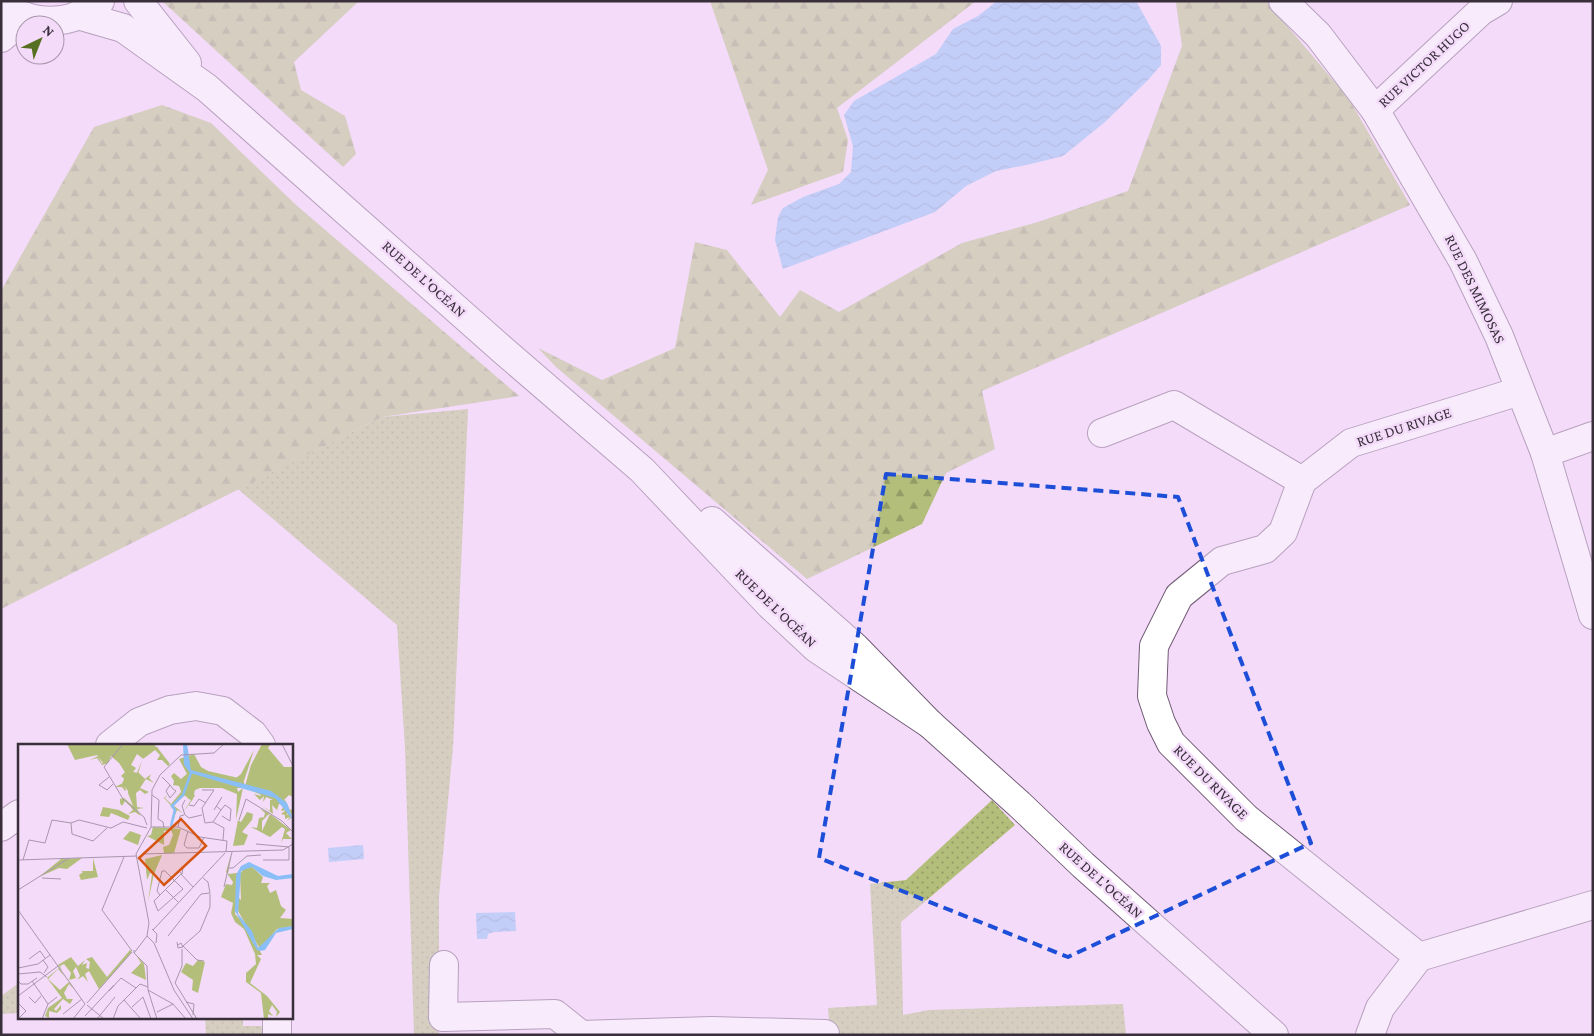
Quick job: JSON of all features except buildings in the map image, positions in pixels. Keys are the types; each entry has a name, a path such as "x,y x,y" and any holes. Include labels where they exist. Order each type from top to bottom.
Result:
{"street":[{"name":"RUE DE L'OCÉAN","path":"138,1 207,88"},
{"name":"RUE DES MIMOSAS","path":"1283,1 1318,35 1375,110 1463,261 1499,336 1545,453 1593,616"},
{"name":"RUE VICTOR HUGO","path":"1375,110 1481,11 1498,1"},
{"path":"1,2 23,15"},
{"name":"RUE DE L'OCÉAN","path":"89,8 123,28 207,88 512,358 642,470 770,605 816,648 930,724 1083,865 1274,1035"},
{"path":"65,18 89,8"},
{"path":"1,38 15,26"},
{"name":"RUE DU RIVAGE","path":"1419,957 1246,818 1171,743 1161,723 1152,696 1154,646 1178,596 1222,561 1266,548 1283,532 1302,481 1351,443 1520,391"},
{"path":"1102,433 1174,405 1302,481"},
{"path":"1545,453 1593,436"},
{"path":"111,744 139,722 170,710 196,706 224,711 253,734 260,744"},
{"path":"1,827 18,815"},
{"path":"1370,1035 1380,1008 1419,957 1593,905"},
{"path":"444,965 443,1017 555,1014 580,1034 825,1034"},
{"path":"277,1018 278,1035"}],"highlighted area":[{"path":"886,474 1178,497 1311,843 1068,957 819,858"}],"green space":[{"path":"162,1 359,1 294,62 301,90 345,116 356,154 343,167"},
{"path":"710,1 976,1 837,108 848,140 843,172 751,205 768,170"},
{"path":"1173,1 1266,1 1349,99 1410,205 982,391 995,449 946,473 922,524 807,579 556,367 538,348 602,380 675,348 695,242 727,250 780,317 800,290 839,312 962,243 1038,222 1128,191 1182,46 1176,3"},
{"path":"162,105 211,123 295,204 519,396 382,417 1,609 1,291 94,127"},
{"path":"468,409 453,747 439,897 439,1035 414,1035 405,748 397,625 238,489 382,417"},
{"path":"992,800 1015,825 901,922 903,1015 929,1010 1123,1004 1126,1035 830,1035 828,1008 877,1005 870,884 906,880"},
{"path":"18,984 18,1013 1,1014 1,996"},
{"path":"205,1018 243,1018 243,1026 264,1026 264,1035 206,1035"}],"water":[{"path":"997,1 1136,1 1161,46 1161,65 1105,122 1063,156 996,171 966,186 935,212 783,269 775,240 778,217 783,208 803,197 839,184 851,172 853,146 844,115 854,101 936,54 953,29 978,16"},
{"path":"363,845 364,859 329,862 328,848"},
{"path":"515,912 516,931 494,932 488,934 487,939 477,939 476,913"}]}
